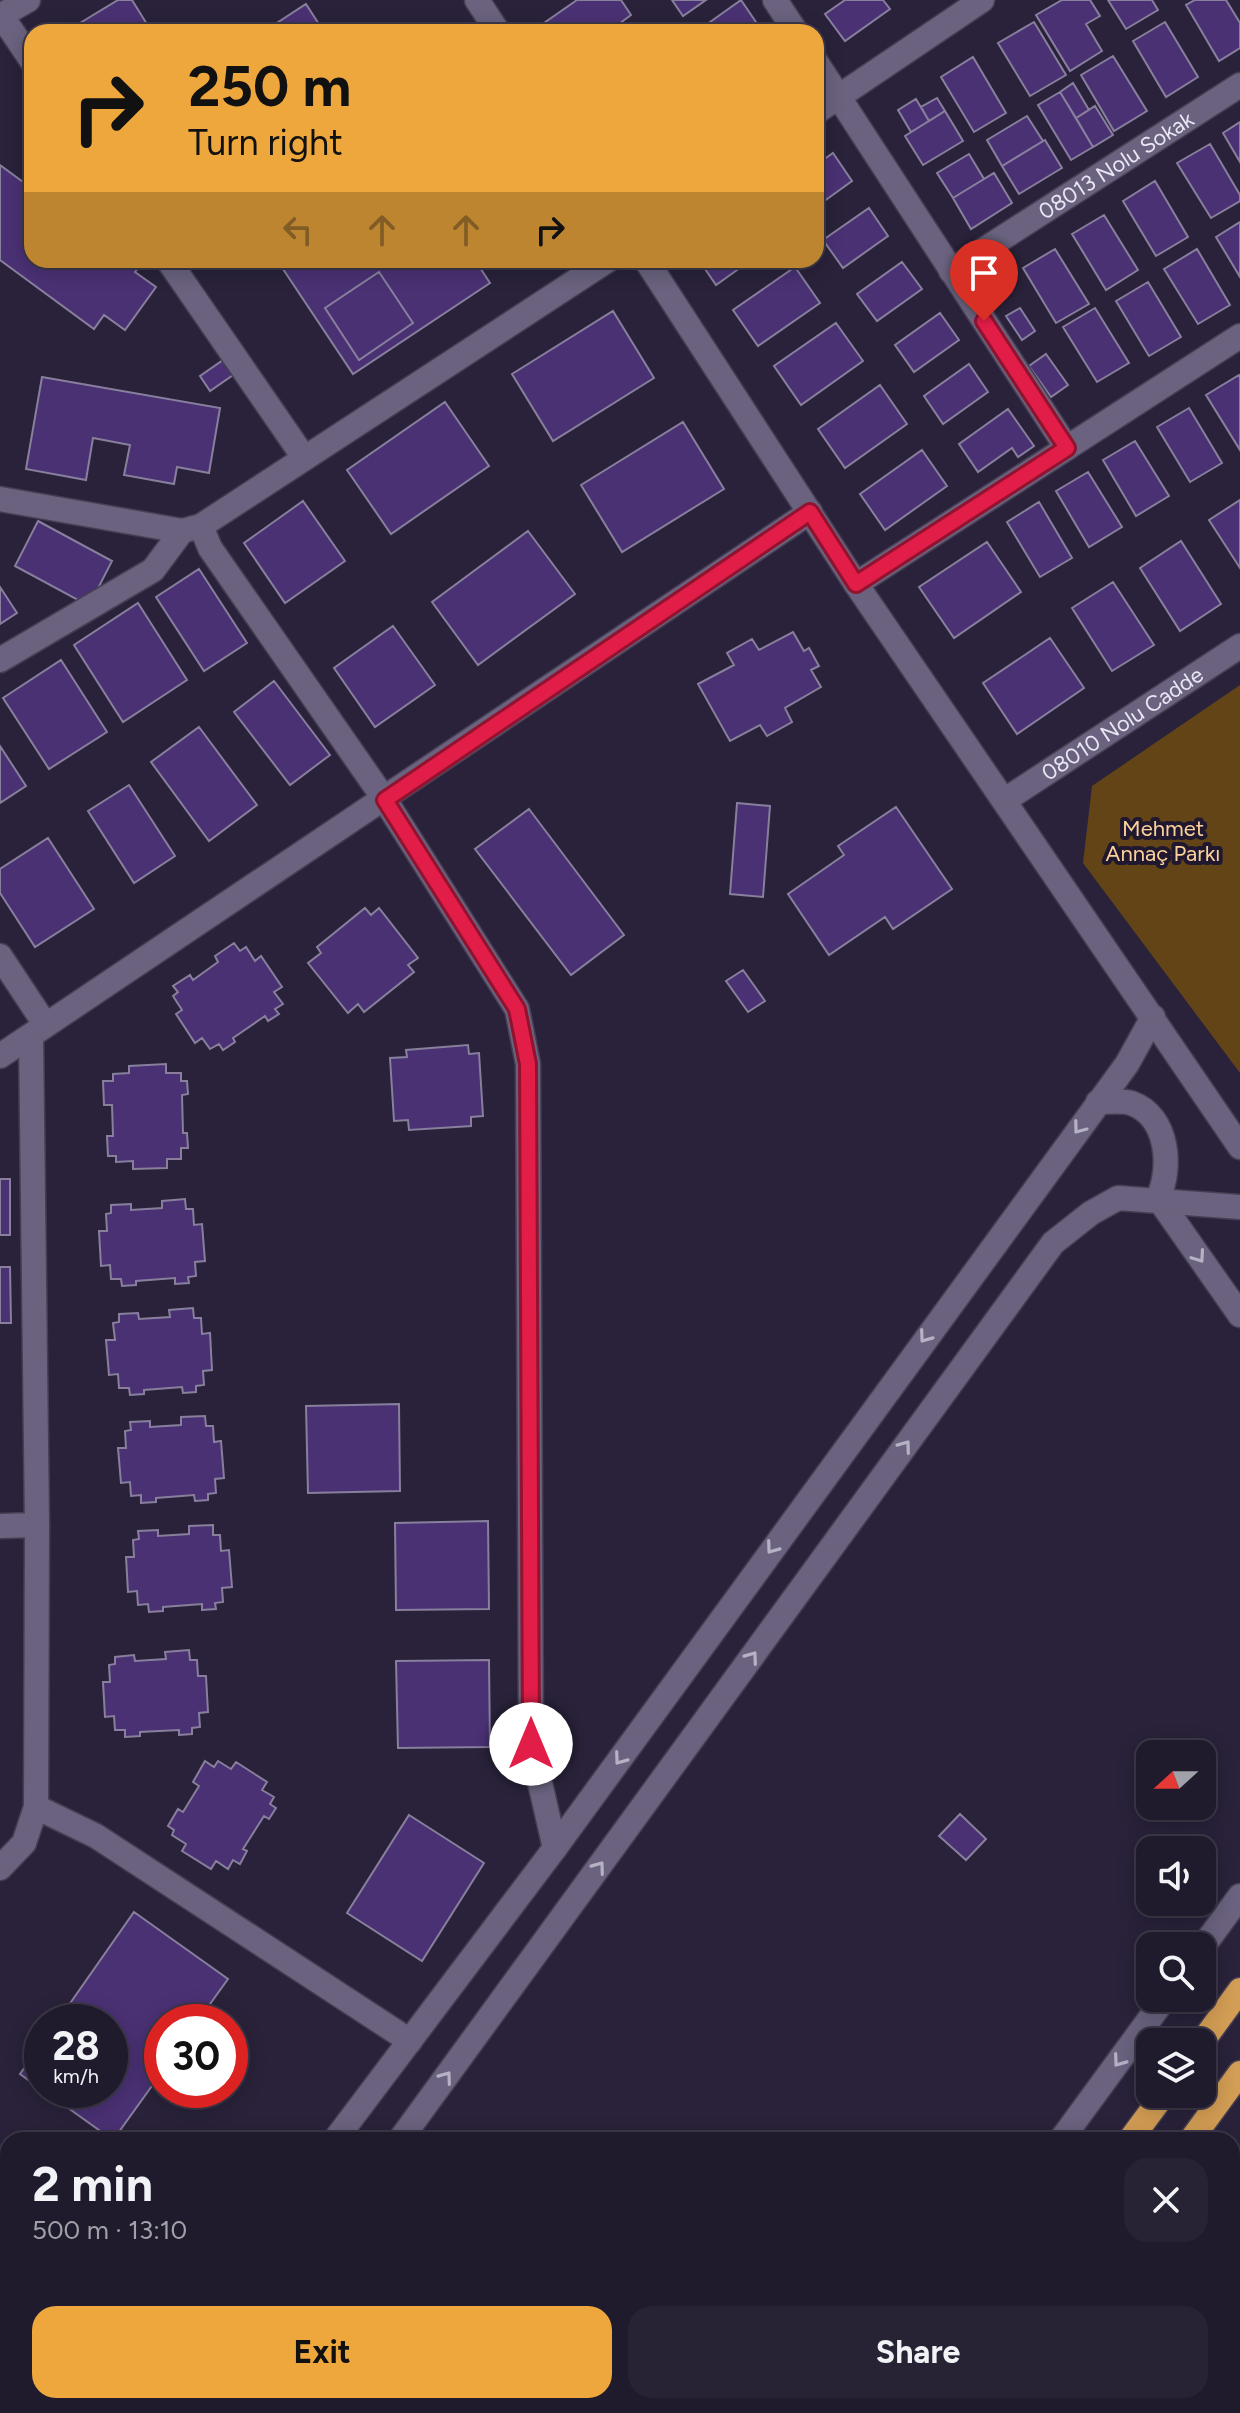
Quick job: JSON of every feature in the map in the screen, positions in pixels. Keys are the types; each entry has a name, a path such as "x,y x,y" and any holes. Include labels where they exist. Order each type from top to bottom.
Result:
{"highway":[{"path":"1212,2028 1240,1990"},
{"path":"1197,2132 1240,2073"},
{"path":"1136,2132 1154,2108"}],"street":[{"path":"24,50 0,16 28,0"},
{"path":"477,0 493,24"},
{"path":"775,0 791,24"},
{"path":"824,106 982,0"},
{"path":"824,74 1067,448"},
{"name":"08013 Nolu Sokak","path":"951,271 1240,85"},
{"path":"174,268 303,456"},
{"path":"0,660 153,570 192,528 596,268"},
{"path":"651,268 856,584 1240,1147"},
{"path":"856,584 1240,336"},
{"path":"0,499 192,528 210,548 385,800 517,1009 528,1064 531,1744 555,1848"},
{"path":"0,1056 810,512"},
{"name":"08010 Nolu Cadde","path":"1005,800 1240,646"},
{"path":"0,956 38,1030 36,1807 24,1843 0,1868"},
{"path":"341,2132 555,1848 1127,1064 1153,1017"},
{"path":"1098,1102 1130,1103 1149,1114 1162,1136 1168,1166 1158,1198"},
{"path":"406,2132 1053,1243 1091,1213 1118,1198 1158,1198 1240,1207"},
{"path":"1158,1198 1240,1315"},
{"path":"0,1526 37,1525"},
{"path":"36,1807 96,1836 410,2041"},
{"path":"1214,1932 1240,1896"},
{"path":"1067,2132 1155,2012"}],"green space":[{"name":"Mehmet Annaç Parkı","path":"1240,685 1240,1073 1083,863 1092,786"}],"building":[{"path":"118,0 132,0 147,24 81,24"},
{"path":"577,0 621,0 631,15 619,24 544,23"},
{"path":"672,0 706,0 683,16"},
{"path":"741,0 757,24 707,24"},
{"path":"845,0 883,0 890,9 845,41 825,14"},
{"path":"1062,0 1090,0 1100,16 1086,24 1102,51 1070,71 1036,15"},
{"path":"1108,0 1152,0 1158,10 1126,29"},
{"path":"1195,0 1226,0 1240,23 1240,48 1219,61 1186,5"},
{"path":"306,4 319,24 275,24"},
{"path":"1034,22 1066,75 1030,96 998,43"},
{"path":"1165,22 1198,77 1166,97 1133,41"},
{"path":"1113,56 1147,111 1114,131 1081,75"},
{"path":"973,57 1006,113 974,132 941,77"},
{"path":"1073,83 1089,110 1076,118 1060,92"},
{"path":"1060,92 1093,147 1071,160 1038,105"},
{"path":"937,98 945,111 929,121 921,107"},
{"path":"916,99 929,121 911,132 898,110"},
{"path":"1095,106 1113,135 1093,147 1076,118"},
{"path":"945,111 963,141 923,165 905,136"},
{"path":"1027,116 1043,141 1002,166 987,140"},
{"path":"1240,122 1240,162 1223,133"},
{"path":"1045,140 1062,168 1019,194 1002,166"},
{"path":"1210,144 1240,195 1240,201 1211,218 1177,163"},
{"path":"833,153 852,181 824,201 824,159"},
{"path":"969,154 984,179 953,198 937,173"},
{"path":"0,165 24,183 24,268 138,268 135,272 156,287 125,330 104,315 94,329 0,260"},
{"path":"994,173 1012,203 971,229 953,198"},
{"path":"1155,181 1188,237 1156,256 1123,201"},
{"path":"869,208 888,236 843,268 824,239"},
{"path":"1104,215 1138,270 1106,290 1072,234"},
{"path":"1240,222 1240,277 1216,237"},
{"path":"1055,249 1089,304 1056,323 1023,268"},
{"path":"1197,249 1230,305 1198,324 1164,269"},
{"path":"902,262 922,289 877,321 857,294"},
{"path":"282,268 480,268 490,283 353,374"},
{"path":"704,268 740,268 716,285"},
{"path":"794,268 820,303 758,346 733,310"},
{"path":"379,272 413,323 359,360 325,308"},
{"path":"1148,282 1181,337 1149,356 1116,301"},
{"path":"1020,308 1035,331 1022,340 1006,316"},
{"path":"1095,308 1129,363 1097,382 1063,327"},
{"path":"613,311 654,378 553,441 512,374"},
{"path":"940,313 959,340 914,372 895,345"},
{"path":"836,323 863,361 801,405 774,366"},
{"path":"1046,354 1068,385 1051,397 1029,366"},
{"path":"226,358 236,373 210,391 200,376"},
{"path":"969,364 988,392 943,424 924,396"},
{"path":"1239,375 1240,378 1240,450 1206,395"},
{"path":"42,377 220,408 209,473 177,467 174,484 124,475 130,445 93,438 86,480 26,469"},
{"path":"880,385 907,424 845,468 818,429"},
{"path":"445,402 489,466 391,534 347,470"},
{"path":"1189,408 1222,463 1190,482 1157,427"},
{"path":"1008,409 1034,446 1018,457 1012,448 978,472 959,444"},
{"path":"683,422 724,489 622,552 581,485"},
{"path":"1135,441 1169,496 1136,516 1103,460"},
{"path":"922,450 947,486 885,530 860,494"},
{"path":"1088,472 1122,527 1089,547 1056,491"},
{"path":"1240,500 1240,568 1209,520"},
{"path":"303,501 345,561 285,603 244,543"},
{"path":"1039,502 1072,558 1040,577 1007,522"},
{"path":"38,521 112,561 89,606 15,566"},
{"path":"528,531 575,594 478,665 432,602"},
{"path":"1181,541 1221,604 1180,631 1140,568"},
{"path":"987,542 1021,592 954,638 919,587"},
{"path":"199,569 247,643 204,671 156,597"},
{"path":"1113,582 1154,645 1112,671 1072,608"},
{"path":"0,587 17,613 0,624"},
{"path":"138,603 187,680 123,722 74,645"},
{"path":"393,626 435,685 375,727 334,668"},
{"path":"793,632 804,651 809,648 819,666 811,670 821,687 785,708 792,722 767,736 760,725 730,741 698,684 734,665 727,653 752,639 759,650"},
{"path":"1050,638 1084,688 1017,734 983,683"},
{"path":"61,660 107,732 49,769 3,698"},
{"path":"274,681 330,755 290,785 234,712"},
{"path":"199,727 257,805 209,841 151,762"},
{"path":"0,746 26,786 0,803"},
{"path":"129,785 175,856 134,883 88,811"},
{"path":"737,803 770,806 763,897 730,894"},
{"path":"896,807 952,889 893,929 885,917 829,955 788,894 844,855 838,846"},
{"path":"529,809 624,935 571,975 475,849"},
{"path":"48,838 94,909 35,947 0,893 0,869"},
{"path":"365,908 371,915 379,908 418,958 408,965 414,972 364,1012 358,1004 348,1013 308,963 321,953 317,947"},
{"path":"234,943 240,951 246,947 255,961 261,956 282,987 274,992 283,1004 275,1009 279,1014 268,1021 265,1016 233,1038 235,1042 223,1050 219,1044 210,1049 202,1038 195,1043 176,1014 182,1010 173,996 178,992 173,986 190,975 193,980 218,962 215,956"},
{"path":"743,970 765,1001 748,1012 726,981"},
{"path":"468,1045 469,1054 479,1053 483,1116 471,1117 471,1126 409,1130 408,1120 394,1121 390,1058 407,1057 406,1050"},
{"path":"166,1064 166,1073 181,1073 181,1081 187,1081 188,1094 182,1095 183,1133 187,1133 188,1148 181,1148 181,1159 167,1159 167,1168 133,1169 133,1161 116,1162 116,1156 108,1156 107,1136 113,1136 112,1105 104,1105 103,1081 113,1081 113,1074 129,1073 129,1066"},
{"path":"0,1179 10,1179 10,1235 0,1235"},
{"path":"185,1199 186,1209 193,1209 194,1225 202,1224 205,1261 195,1262 196,1276 188,1277 189,1283 175,1284 175,1278 136,1281 136,1285 122,1286 121,1279 111,1279 110,1265 101,1266 99,1231 107,1231 106,1214 111,1213 111,1205 131,1204 131,1210 162,1208 162,1201"},
{"path":"0,1267 10,1267 11,1323 0,1323"},
{"path":"193,1308 194,1318 201,1318 202,1334 210,1333 212,1370 203,1371 204,1385 196,1386 196,1392 183,1393 182,1387 144,1390 144,1394 130,1395 129,1388 119,1388 118,1374 109,1375 106,1340 115,1340 113,1323 119,1322 119,1314 138,1313 139,1319 170,1317 169,1310"},
{"path":"399,1404 400,1491 308,1493 306,1406"},
{"path":"205,1416 206,1426 213,1426 214,1442 221,1441 224,1478 215,1479 216,1493 208,1494 208,1500 195,1501 194,1495 156,1498 156,1502 141,1503 141,1495 131,1496 130,1482 121,1483 118,1448 126,1448 125,1431 131,1430 130,1422 150,1421 150,1427 181,1425 181,1417"},
{"path":"488,1521 489,1609 396,1610 395,1523"},
{"path":"213,1525 213,1535 220,1535 221,1551 229,1550 232,1587 222,1588 223,1602 215,1603 216,1609 202,1610 202,1604 163,1607 163,1611 149,1612 148,1604 138,1605 137,1591 128,1592 126,1557 134,1557 133,1540 139,1539 138,1531 158,1530 158,1536 189,1534 189,1526"},
{"path":"189,1650 190,1660 197,1660 198,1676 206,1676 208,1712 199,1713 200,1727 192,1728 192,1734 179,1735 179,1730 140,1732 140,1736 125,1737 125,1730 115,1730 114,1716 105,1717 103,1682 110,1682 109,1665 115,1664 115,1657 134,1655 135,1661 166,1659 165,1652"},
{"path":"489,1660 490,1747 398,1748 396,1661"},
{"path":"205,1761 214,1767 218,1761 231,1769 236,1762 267,1782 262,1790 274,1797 270,1804 276,1808 269,1819 264,1816 243,1849 247,1851 240,1864 233,1860 228,1869 216,1861 211,1869 182,1851 186,1844 172,1835 174,1830 168,1826 178,1809 183,1812 199,1786 193,1782"},
{"path":"960,1814 986,1839 966,1860 939,1836"},
{"path":"409,1815 484,1863 422,1961 347,1913"},
{"path":"134,1912 228,1979 210,2004 144,2004 144,2097 119,2132 102,2132 68,2108 128,2108 128,2004 70,2004"}],"route":[{"path":"531,1744 528,1064 517,1009 385,800 810,512 856,584 1067,448 984,321"}]}
